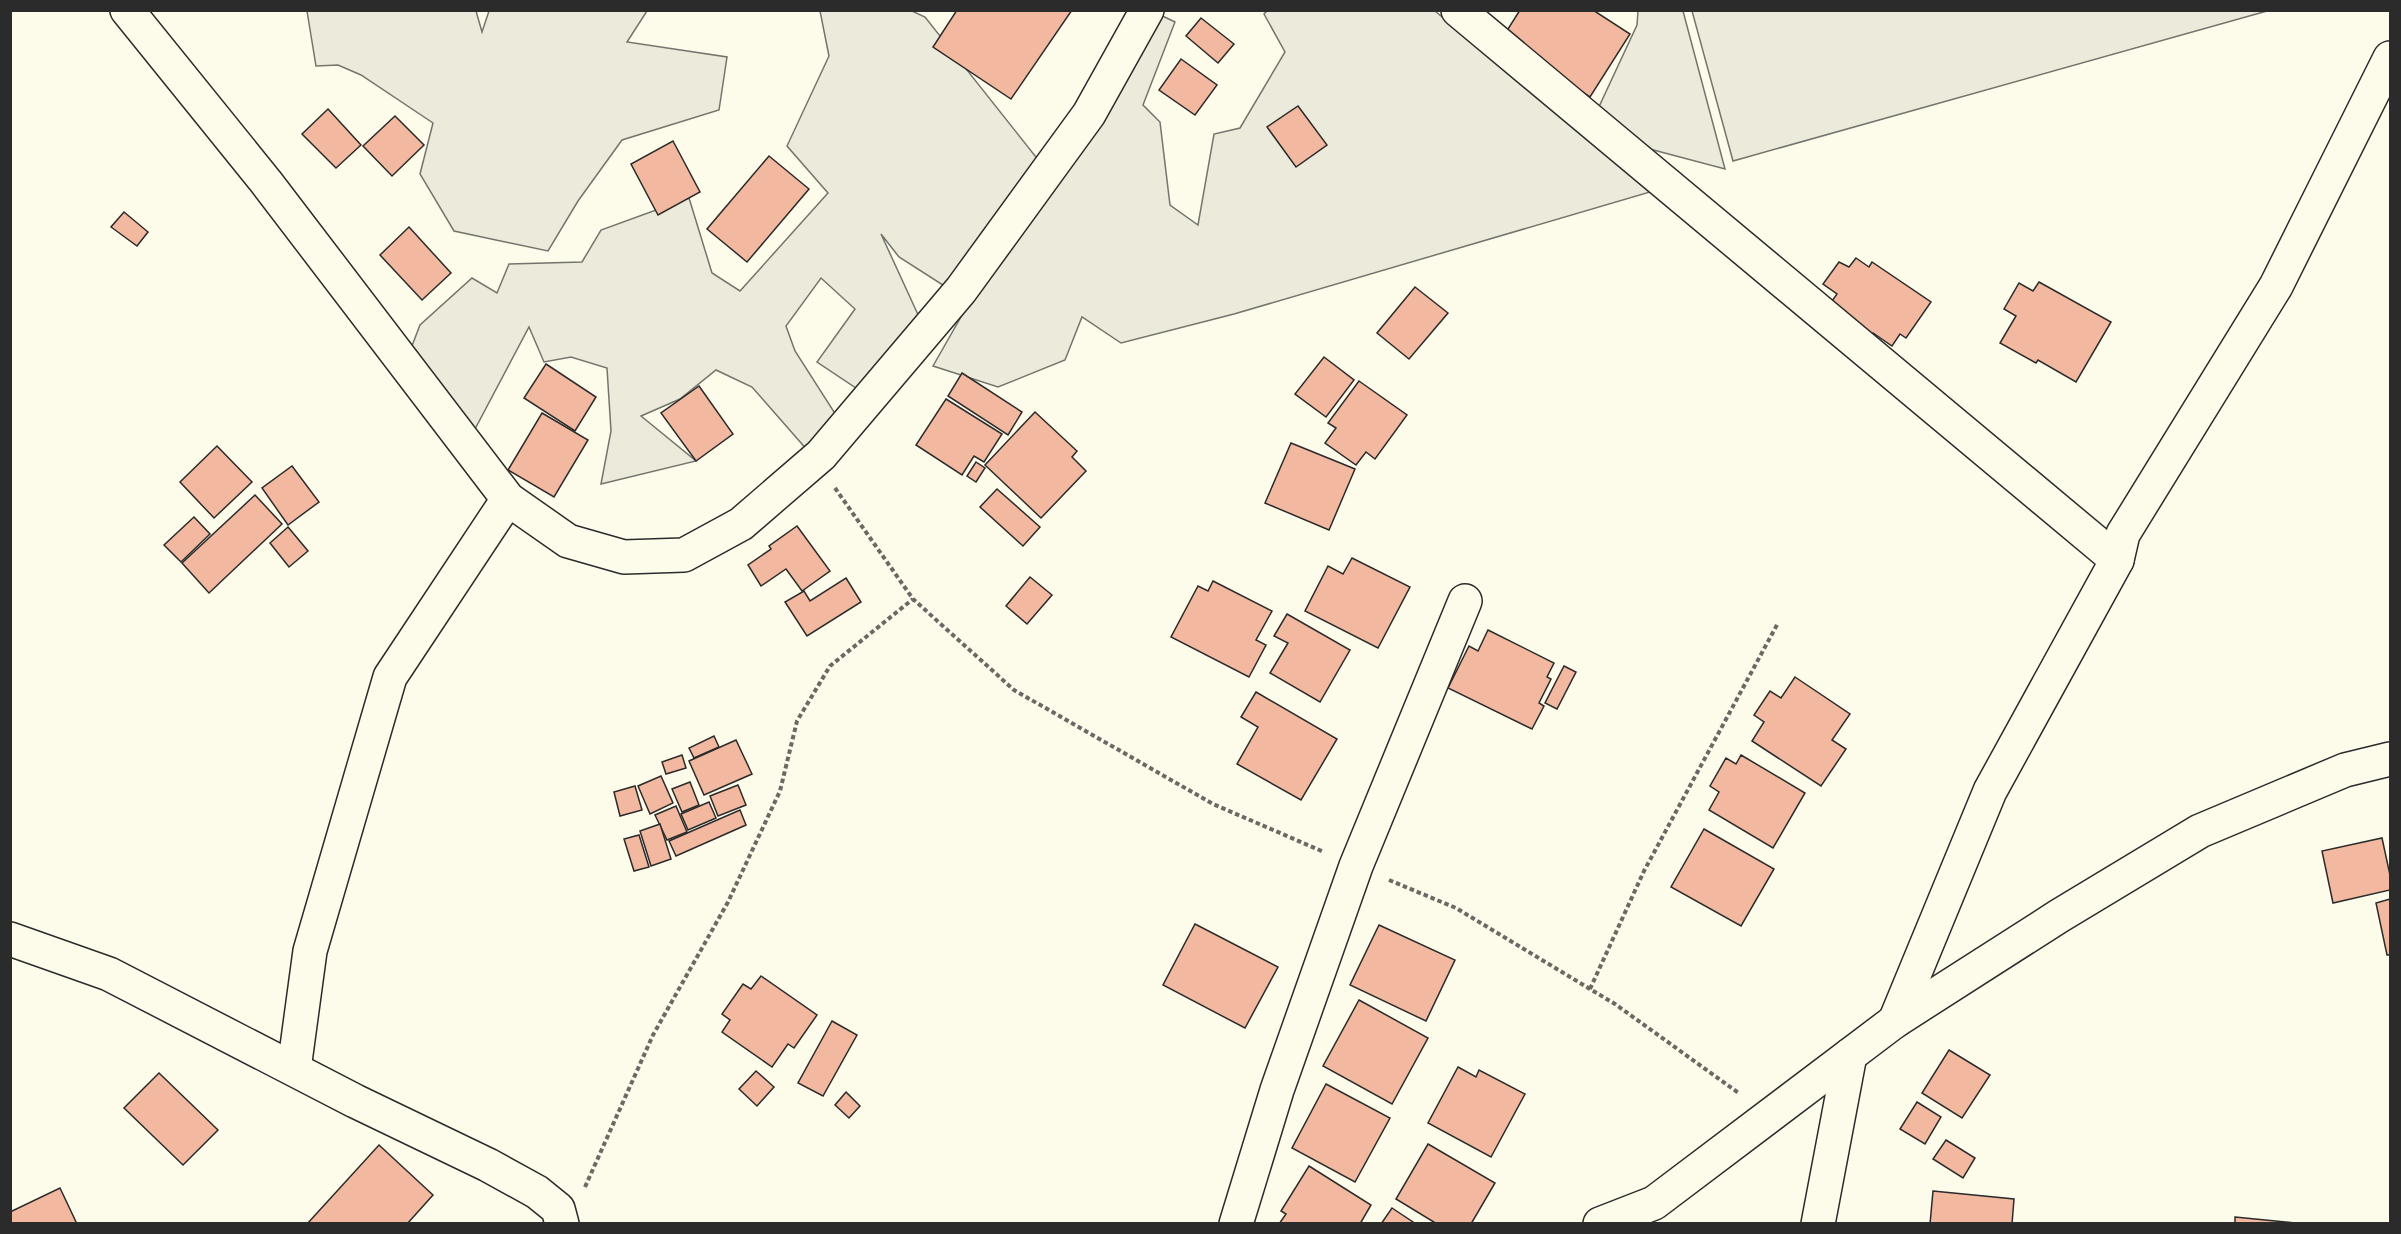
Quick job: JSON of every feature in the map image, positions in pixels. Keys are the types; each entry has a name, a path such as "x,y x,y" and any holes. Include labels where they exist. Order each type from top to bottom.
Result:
{"street":[{"path":"127,10 266,182 508,499 568,541 624,557 684,555 741,524 816,460 961,290 1089,114 1147,10"},
{"path":"1458,10 2117,560"},
{"path":"1895,1021 1990,791 2117,560 2123,534 2276,286 2391,58"},
{"path":"294,1069 310,951 390,677 508,499"},
{"path":"1236,1224 1277,1090 1356,866 1465,601"},
{"path":"1600,1224 1654,1203 1895,1021 2059,916 2200,831 2345,770 2391,759"},
{"path":"10,939 109,974 488,1165 537,1192 558,1209 562,1224"},
{"path":"1818,1224 1850,1055"}],"path":[{"path":"816,460 913,599 1014,690 1213,804 1456,908 1616,1004 1770,1115"},
{"path":"583,1192 652,1035 728,903 780,791 797,721 830,666 913,599"},
{"path":"1590,989 1644,870 1778,623"}],"shaded area":[{"path":"1692,10 2267,11 1733,161"},
{"path":"307,11 476,11 482,32 489,11 647,11 627,42 727,57 719,110 622,140 578,201 548,251 454,231 420,174 433,123 361,75 338,65 316,66"},
{"path":"820,11 912,11 925,17 1047,171 949,289 899,257 881,234 926,332 865,394 817,362 855,309 821,278 786,326 795,351 836,415 816,460 752,387 716,370 680,399 641,416 696,461 601,484 611,431 607,368 571,357 544,362 529,327 466,446 410,351 420,325 472,278 497,293 509,264 582,262 601,230 689,198 712,273 740,291 828,193 787,146 829,56"},
{"path":"1152,11 1175,22 1143,105 1160,122 1170,205 1198,225 1214,134 1240,128 1285,52 1264,14 1267,11 1435,11 1650,192 1234,314 1121,343 1082,317 1065,360 998,387 933,366 1006,238"},
{"path":"1638,11 1683,11 1725,169 1646,148 1597,111 1637,25"}],"building":[{"path":"957,10 1072,10 1011,99 933,47"},
{"path":"1520,10 1593,10 1630,34 1590,97 1501,40"},
{"path":"1201,18 1234,44 1218,63 1186,36"},
{"path":"1181,59 1217,85 1195,115 1159,90"},
{"path":"1298,106 1327,145 1296,167 1267,127"},
{"path":"328,109 361,145 336,168 302,134"},
{"path":"395,116 424,145 392,176 363,146"},
{"path":"673,141 700,192 658,215 631,164"},
{"path":"769,156 809,189 747,262 707,229"},
{"path":"124,212 148,232 137,246 111,227"},
{"path":"409,227 451,273 422,300 380,255"},
{"path":"1856,258 1869,267 1872,262 1931,302 1906,338 1900,334 1892,346 1873,333 1870,337 1827,308 1837,294 1823,284 1839,262 1849,267"},
{"path":"2039,282 2111,322 2076,382 2038,360 2036,363 2000,343 2016,316 2004,309 2019,283 2033,291"},
{"path":"1415,287 1448,313 1409,359 1377,333"},
{"path":"1324,357 1354,380 1326,417 1295,394"},
{"path":"546,364 596,397 575,431 524,398"},
{"path":"962,373 1022,412 1008,435 948,396"},
{"path":"1359,381 1407,415 1375,459 1366,452 1356,465 1325,443 1336,428 1328,423"},
{"path":"699,386 733,434 696,461 661,413"},
{"path":"946,399 1002,434 984,462 974,456 962,475 916,445"},
{"path":"1035,412 1077,451 1072,457 1086,471 1041,518 985,465"},
{"path":"542,413 588,440 554,497 508,470"},
{"path":"1291,443 1355,469 1329,530 1265,503"},
{"path":"217,446 252,482 214,518 180,482"},
{"path":"976,462 985,468 976,482 967,476"},
{"path":"292,466 319,502 288,525 262,488"},
{"path":"997,489 1040,527 1023,546 980,507"},
{"path":"255,495 282,524 209,593 182,563"},
{"path":"194,517 210,534 181,562 164,545"},
{"path":"797,526 830,571 802,591 786,569 761,586 748,565 771,549 769,546"},
{"path":"288,527 308,551 289,567 270,543"},
{"path":"1352,558 1410,587 1378,648 1305,611 1328,566 1343,574"},
{"path":"1030,577 1052,595 1027,624 1006,606"},
{"path":"846,578 861,602 807,636 785,602 804,591 810,601"},
{"path":"1213,581 1272,611 1256,640 1266,645 1249,677 1171,637 1198,586 1208,591"},
{"path":"1287,614 1350,650 1320,702 1270,673 1288,643 1274,636"},
{"path":"1488,630 1554,663 1547,677 1551,679 1539,703 1544,706 1532,729 1448,688 1469,646 1478,651"},
{"path":"1564,666 1576,672 1557,709 1545,703"},
{"path":"1795,677 1850,714 1832,740 1846,749 1821,786 1752,741 1764,722 1754,715 1770,691 1781,698"},
{"path":"1256,692 1337,739 1301,800 1237,764 1258,727 1241,717"},
{"path":"714,736 719,747 694,758 689,748"},
{"path":"736,740 752,774 704,795 689,761"},
{"path":"682,755 686,768 666,774 662,762"},
{"path":"1741,755 1805,793 1773,848 1709,810 1719,792 1710,786 1726,758 1736,764"},
{"path":"661,776 673,803 650,814 638,786"},
{"path":"690,782 699,805 682,812 672,789"},
{"path":"738,785 746,805 718,816 710,796"},
{"path":"635,786 642,810 620,816 614,792"},
{"path":"709,802 716,818 688,830 681,814"},
{"path":"676,806 687,832 667,840 655,815"},
{"path":"740,810 746,825 676,856 669,841"},
{"path":"660,824 671,859 651,866 640,831"},
{"path":"1704,829 1774,869 1741,926 1671,887"},
{"path":"639,835 649,867 634,871 624,839"},
{"path":"2382,838 2390,875 2390,890 2333,903 2322,851"},
{"path":"2390,899 2390,955 2387,955 2376,903"},
{"path":"1195,924 1278,967 1245,1028 1163,985"},
{"path":"1379,925 1455,960 1426,1021 1350,985"},
{"path":"761,976 817,1015 794,1048 788,1044 772,1067 722,1032 730,1020 722,1014 743,984 751,989"},
{"path":"1359,1000 1428,1038 1392,1104 1323,1066"},
{"path":"832,1021 857,1035 823,1096 798,1083"},
{"path":"1949,1050 1990,1075 1962,1118 1922,1093"},
{"path":"1458,1067 1476,1077 1479,1070 1525,1094 1491,1157 1428,1123"},
{"path":"756,1071 774,1087 757,1106 739,1089"},
{"path":"159,1073 218,1130 183,1165 124,1108"},
{"path":"1326,1084 1390,1118 1355,1182 1292,1148"},
{"path":"846,1092 860,1106 849,1118 835,1105"},
{"path":"1917,1102 1941,1117 1925,1144 1900,1129"},
{"path":"1946,1140 1975,1158 1963,1178 1933,1159"},
{"path":"1428,1144 1495,1183 1471,1224 1437,1224 1396,1199"},
{"path":"379,1145 433,1195 407,1224 307,1224"},
{"path":"1309,1166 1371,1205 1360,1224 1279,1224 1286,1214 1281,1211"},
{"path":"60,1188 77,1224 10,1224 10,1212"},
{"path":"1933,1191 2014,1199 2012,1224 1930,1224"},
{"path":"1392,1208 1416,1224 1381,1224"},
{"path":"2235,1217 2305,1224 2235,1224"}]}
